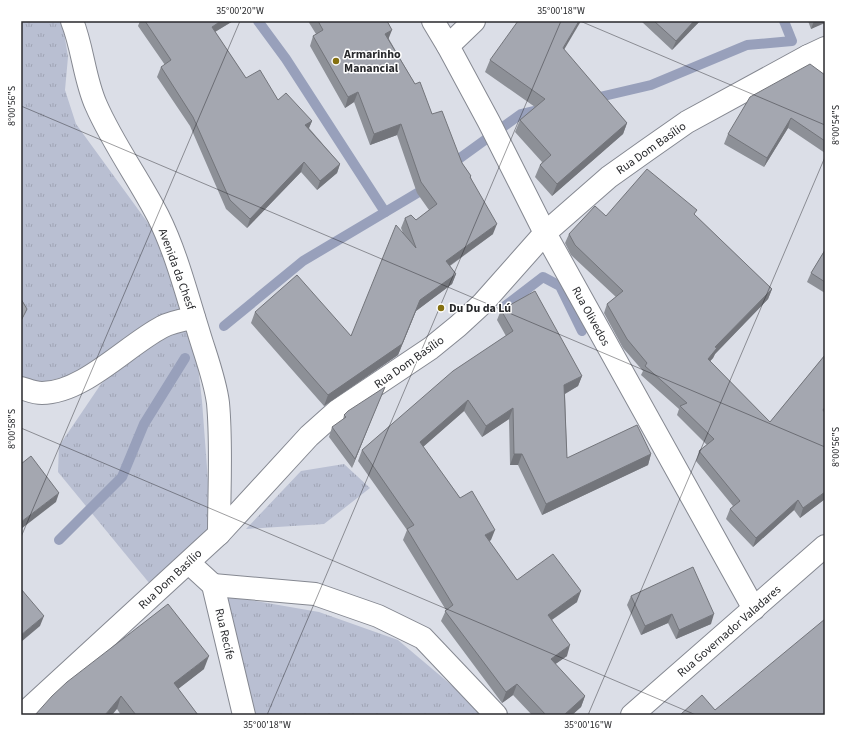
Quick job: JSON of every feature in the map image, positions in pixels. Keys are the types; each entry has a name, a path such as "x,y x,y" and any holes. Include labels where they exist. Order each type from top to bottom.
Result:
{"street":[{"name":"Avenida da Chesf","path":"72,21 78,35 88,84 95,104 123,158 158,217 177,262 211,373 218,403 220,442 219,534"},
{"name":"Rua Olivedos","path":"433,21 489,122 545,233 754,609"},
{"path":"448,46 474,21"},
{"name":"Rua Dom Basílio","path":"22,715 219,534 309,436 337,411 431,348 458,326 483,303 545,233 610,177 687,122 820,56"},
{"path":"21,388 30,392 42,393 69,387 94,373 164,326 194,318"},
{"name":"Rua Governador Valadares","path":"632,715 825,546"},
{"path":"189,563 213,585 315,594 378,616 423,638 496,715"},
{"name":"Rua Recife","path":"213,585 244,715"}],"green space":[{"path":"21,21 61,21 68,57 65,90 76,124 148,223 163,248 183,302 180,312 127,341 71,375 44,382 30,381 21,377 21,323 25,314 21,307"},
{"path":"184,328 195,340 202,401 211,521 204,536 150,584 58,472 59,446 101,384 137,352"},
{"path":"344,464 370,488 324,524 246,529 301,471"},
{"path":"221,595 319,612 398,640 462,694 480,715 255,715"}],"building":[{"path":"145,21 221,21 212,27 246,78 260,70 278,100 286,93 312,121 305,125 340,164 320,181 304,162 250,219 230,200 193,117 161,67 171,60"},
{"path":"318,21 387,21 392,30 385,34 415,84 420,82 432,114 442,111 462,163 471,176 470,177 497,224 446,261 456,274 420,300 402,344 328,395 255,312 297,275 351,336 396,225 416,248 405,218 411,215 416,220 437,204 421,182 401,124 374,134 358,92 348,97 313,36 323,30"},
{"path":"518,21 579,21 563,48 627,123 557,184 540,165 551,155 520,120 545,99 490,60"},
{"path":"654,21 694,21 676,41"},
{"path":"810,64 825,75 825,141 791,118 767,158 728,134 750,97"},
{"path":"647,169 697,210 694,214 772,289 715,347 717,348 708,359 770,422 825,355 825,407 823,410 825,413 825,492 803,508 798,500 756,538 730,509 740,501 699,451 714,439 680,406 687,403 645,366 647,363 627,339 607,304 623,291 575,245 569,234 595,206 606,216"},
{"path":"825,250 825,282 811,273"},
{"path":"535,291 582,376 564,385 567,458 637,425 651,454 546,504 522,454 514,454 513,408 486,426 468,400 420,442 460,498 472,491 495,530 485,535 517,580 553,554 581,591 548,615 570,645 551,659 585,696 564,715 546,715 517,684 506,692 445,611 453,605 407,529 414,525 362,450 453,371 513,331 501,310"},
{"path":"21,299 27,309 21,321"},
{"path":"385,387 355,459 332,427 346,417 344,415 348,411"},
{"path":"31,456 59,493 21,522 21,464"},
{"path":"693,567 714,614 679,630 672,614 645,626 631,596"},
{"path":"21,589 44,616 21,635"},
{"path":"168,604 209,656 174,683 198,715 136,715 121,696 105,715 35,715 67,682"},
{"path":"825,619 825,715 680,715 702,695 715,710"}],"waterway":[{"path":"258,21 286,59 385,212"},
{"path":"591,99 651,85 747,45 792,41 784,21"},
{"path":"449,166 521,114 542,109"},
{"path":"224,326 303,261 427,186"},
{"path":"505,306 543,277 560,286 582,331"},
{"path":"59,540 122,477 144,424 185,358"}],"place":[{"name":"Armarinho Manancial","path":"336,61"},
{"name":"Du Du da Lú","path":"441,308"}]}
